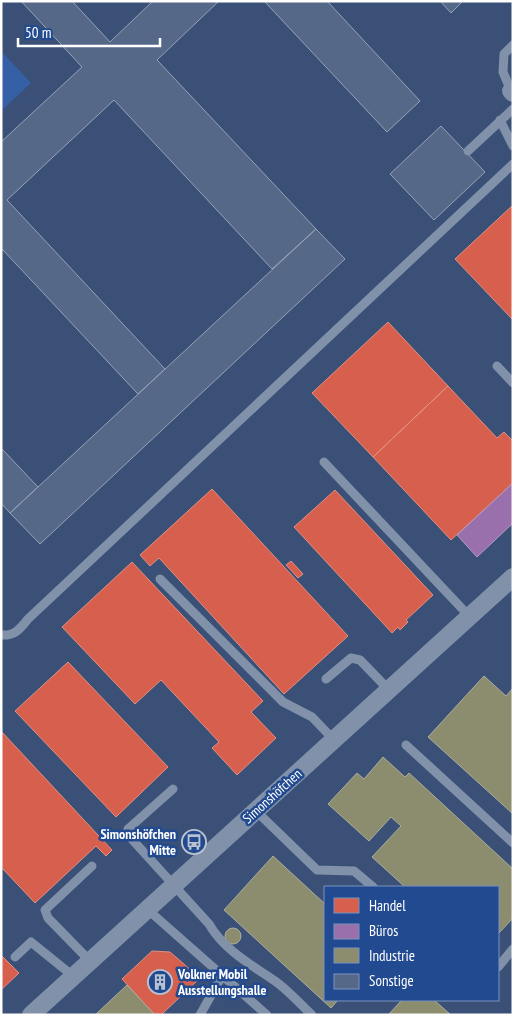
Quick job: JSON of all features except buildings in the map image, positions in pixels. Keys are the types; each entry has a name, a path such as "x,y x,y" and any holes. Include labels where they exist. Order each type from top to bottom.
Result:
{"street":[{"name":"Simonshöfchen","path":"31,1015 513,577"}],"lane":[{"path":"512,92 503,72 504,54 513,45"},
{"path":"468,150 513,109"},
{"path":"500,120 513,146"},
{"path":"1,635 9,636 17,632 28,619 513,164"},
{"path":"496,366 513,383"},
{"path":"324,462 470,616"},
{"path":"160,579 283,702 312,717 334,740"},
{"path":"326,680 351,658 360,660 389,690"},
{"path":"406,745 513,843"},
{"path":"173,789 128,829 129,836 208,924 217,938 257,970 276,982 312,1015"},
{"path":"256,811 317,870 354,871 372,886"},
{"path":"90,961 48,918 46,910 92,866"},
{"path":"147,910 268,1015"},
{"path":"15,956 31,942 73,976"},
{"path":"499,966 513,949"},
{"path":"200,1015 223,974"}],"shaded area":[{"path":"1,51 31,83 1,111"}],"place":[{"name":"Simonshöfchen Mitte","path":"194,842"},
{"name":"Volkner Mobil Ausstellungshalle","path":"160,982"}]}
